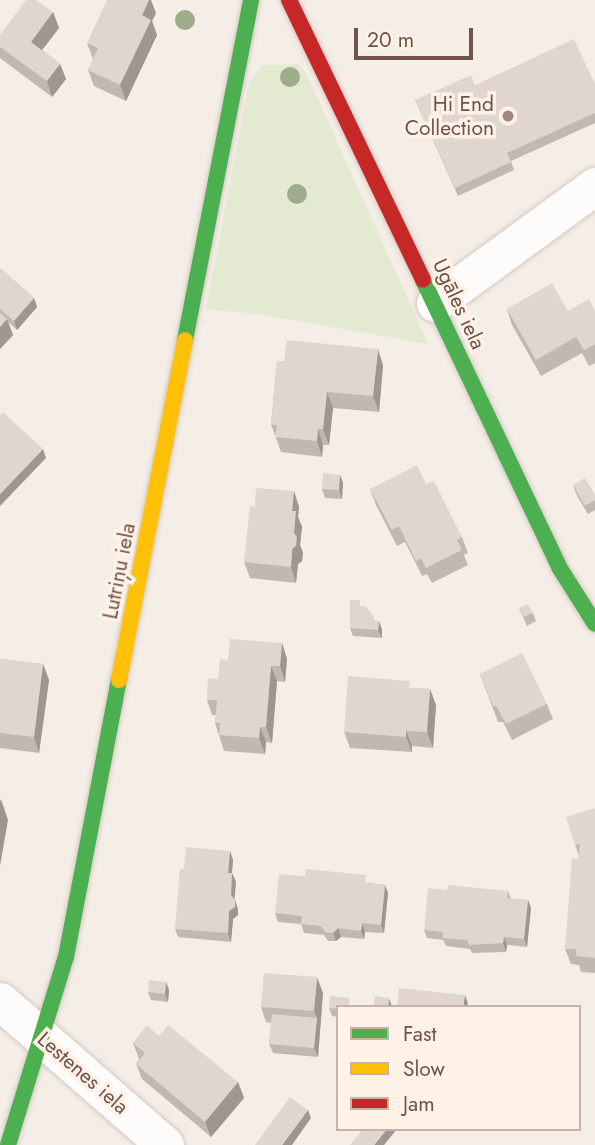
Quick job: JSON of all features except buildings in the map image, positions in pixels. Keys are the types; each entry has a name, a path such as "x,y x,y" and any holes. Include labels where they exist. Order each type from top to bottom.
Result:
{"street":[{"name":"Lutriņu iela","path":"8,1145 40,1034 66,957 251,0"},
{"name":"Ugāles iela","path":"289,0 559,567 595,624"},
{"path":"435,303 595,186"},
{"name":"Lestenes iela","path":"0,1001 165,1145"}],"green space":[{"path":"298,64 307,74 428,344 264,315 206,309 249,82 263,65"}],"traffic: fast":[{"path":"185,340 251,0"},
{"path":"423,280 559,567 595,624"},
{"path":"8,1145 66,957 119,680"}],"traffic: slow":[{"path":"119,680 185,340"}],"traffic: jam":[{"path":"289,0 423,280"}],"place":[{"name":"Hi End Collection","path":"508,116"}]}
